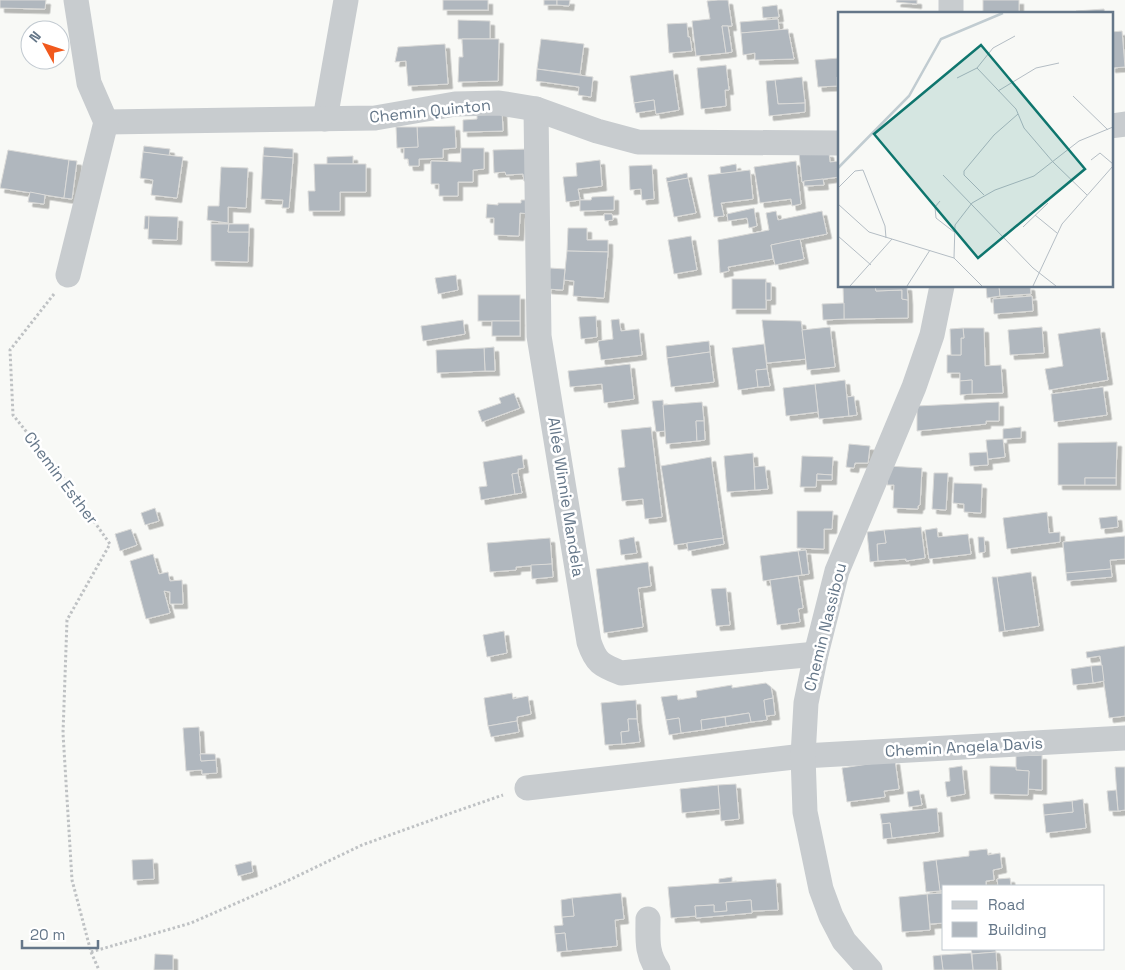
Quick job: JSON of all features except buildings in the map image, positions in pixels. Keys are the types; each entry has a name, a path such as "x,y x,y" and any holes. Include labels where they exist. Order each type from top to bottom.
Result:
{"street":[{"path":"68,276 106,122 89,83 76,0"},
{"path":"325,119 346,0"},
{"name":"Chemin Quinton","path":"106,122 375,118 455,104 499,103 536,109 597,131 638,142 838,143"},
{"name":"Allée Winnie Mandela","path":"536,109 540,336 589,642 593,655 603,666 621,673 816,654"},
{"path":"1112,126 1125,124"},
{"name":"Chemin Nassibou","path":"870,970 844,941 831,916 821,889 805,812 804,756 806,703 837,571 914,387 932,335 942,288"},
{"name":"Chemin Angela Davis","path":"527,788 804,756 1125,738"},
{"path":"648,919 648,948 653,963 658,970"}],"path":[{"name":"Chemin Esther","path":"68,276 10,350 13,415 62,476 110,544 67,620 63,733 72,880 91,952 99,970"},
{"path":"91,952 191,923 287,881 362,845 527,788"}]}
